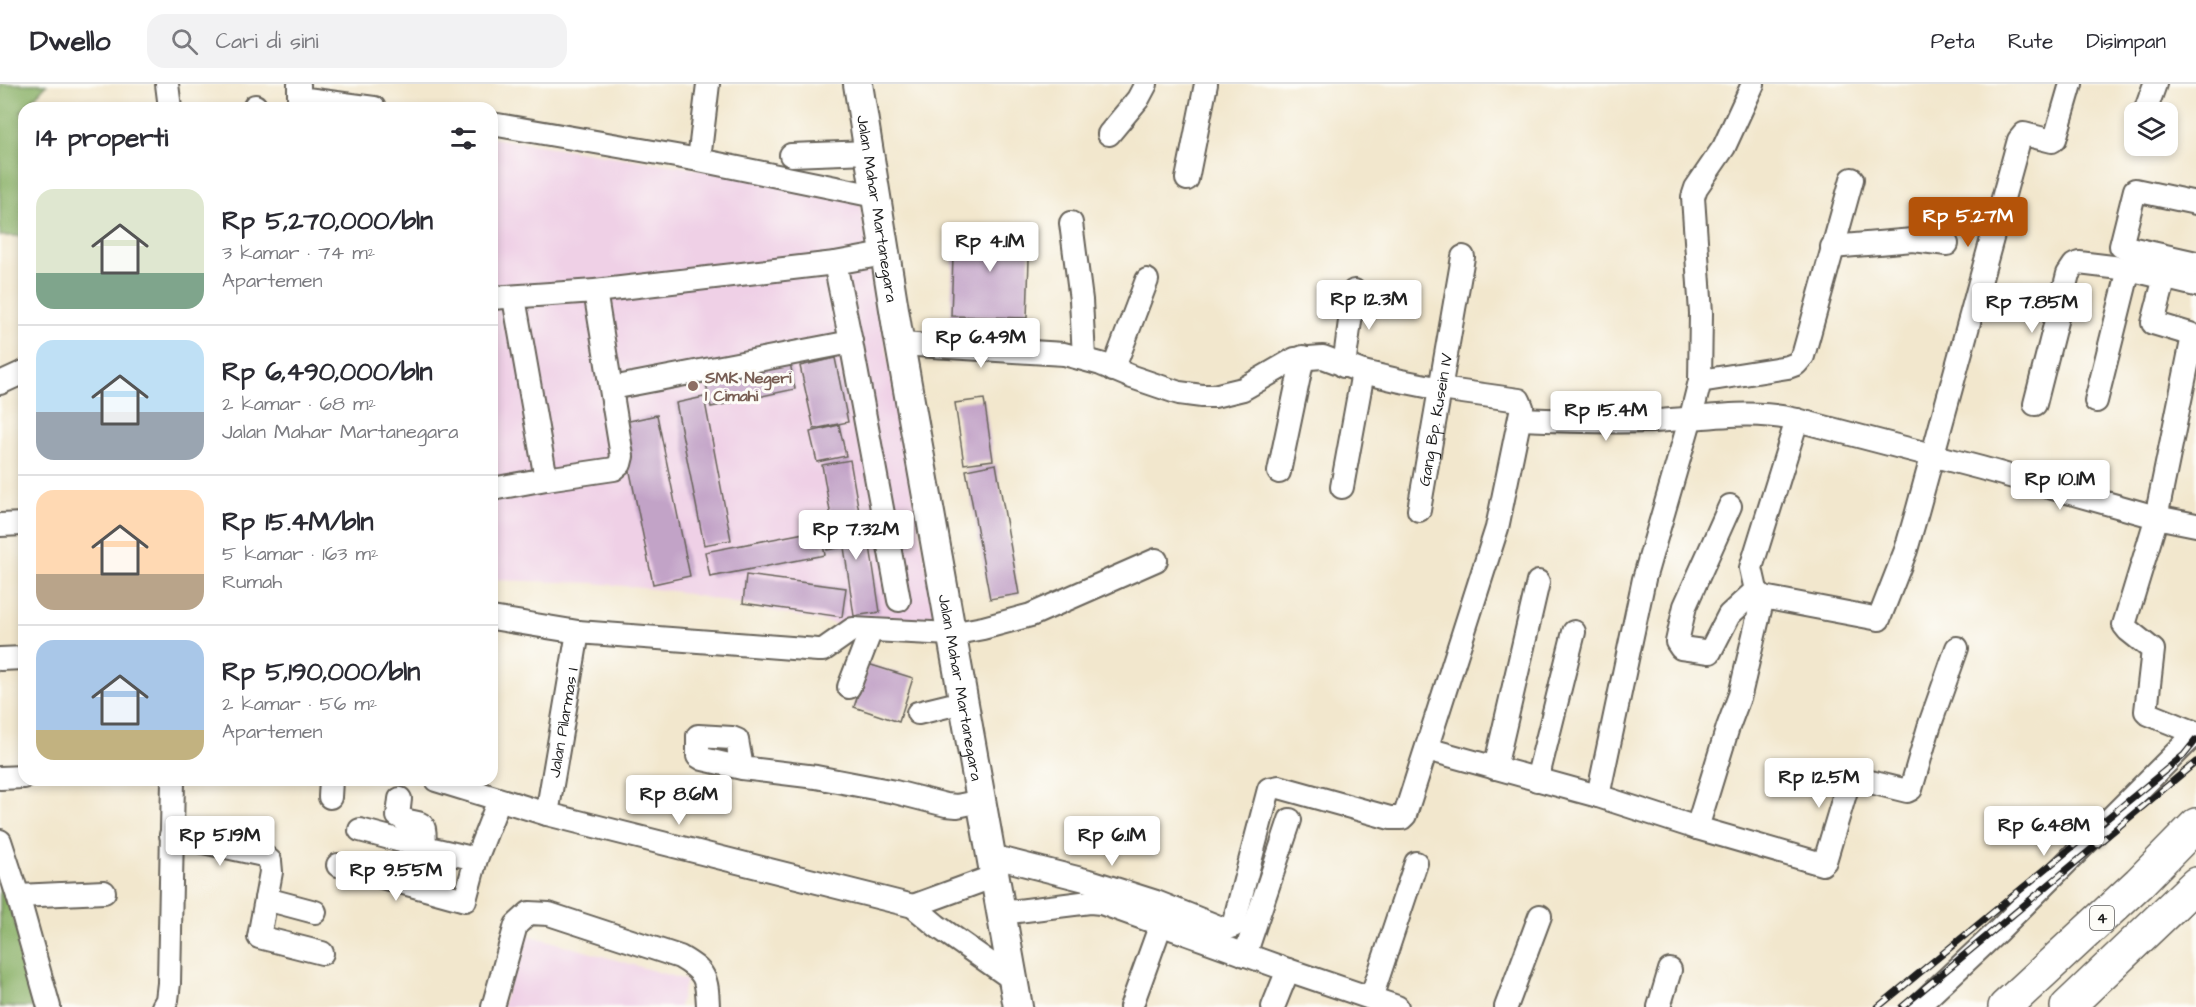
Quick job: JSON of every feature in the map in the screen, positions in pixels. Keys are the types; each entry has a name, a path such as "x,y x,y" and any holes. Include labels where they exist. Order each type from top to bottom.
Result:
{"highway":[{"name":"4","path":"2005,1007 2139,883 2196,825"},
{"name":"4","path":"2067,1007 2196,884"}],"main road":[{"name":"Jalan Mahar Martanegara","path":"858,84 884,254 1016,994"}],"street":[{"path":"299,84 299,98 329,102"},
{"path":"699,160 708,84"},
{"path":"1109,134 1138,99 1146,84"},
{"path":"1186,179 1206,84"},
{"path":"1598,796 1644,579 1700,381 1701,313 1693,197 1696,188 1724,147 1753,84"},
{"path":"1730,506 1685,606 1678,646 1710,652 1726,618 1759,594 1877,619 1881,617 1906,550 2019,140 2026,134 2052,141 2055,139 2071,84"},
{"path":"2149,102 2155,84"},
{"path":"498,125 699,160 875,196"},
{"path":"791,155 868,152"},
{"path":"1700,381 1788,367 1800,361 1852,179"},
{"path":"2184,273 2121,246 2135,190 2196,203"},
{"path":"1071,223 1081,300 1084,358"},
{"path":"1832,247 1913,240 1947,244"},
{"path":"546,479 503,298 595,291 835,263 884,254"},
{"name":"Gang Bp. Kusein IV","path":"1419,510 1463,257"},
{"path":"835,263 899,600"},
{"path":"2035,404 2070,269 2079,263 2184,273"},
{"path":"2096,401 2129,269"},
{"path":"1917,1007 1998,932 2196,733 2146,711 2153,650 2124,625 2156,517 2192,341 2190,334 2153,323 2184,273"},
{"path":"1113,370 1147,280"},
{"path":"498,488 614,469 620,464 622,456 595,291"},
{"path":"1342,487 1354,369 1354,291"},
{"path":"612,388 851,342"},
{"path":"900,344 1064,354 1084,358 1179,393 1214,396 1243,389 1295,359 1323,357 1354,369 1441,389 1520,400 1522,407 1497,528 1407,812 1402,818 1390,818 1279,788 1269,789 1233,926 1228,928 1218,928 1156,902 1093,882 993,866 913,906"},
{"path":"1279,472 1303,357"},
{"path":"0,383 18,375"},
{"path":"1520,419 1599,422 1656,421 1748,414 1797,420 2156,517 2196,525"},
{"path":"1697,828 1728,727 1740,696 1759,594 1751,568 1797,420"},
{"path":"0,525 18,524"},
{"path":"498,619 578,632 823,650 853,629 951,634 984,628 1031,615 1156,560"},
{"path":"1495,768 1538,582"},
{"path":"849,687 870,630"},
{"name":"Jalan Pilarmas I","path":"547,814 578,632"},
{"path":"1537,780 1574,632"},
{"path":"1427,749 1598,796 1820,864 1824,863 1850,777 1906,791 1911,789 1929,727 1957,648"},
{"path":"0,659 18,658"},
{"path":"918,713 963,702"},
{"path":"742,768 816,777 905,794 946,805 957,806 981,801"},
{"path":"0,778 18,777"},
{"path":"163,1007 167,1000 169,982 172,786"},
{"path":"456,786 547,814 913,906 1016,994"},
{"path":"400,799 398,816 424,827 426,831 424,847"},
{"path":"338,864 465,900 476,859 499,800"},
{"path":"1245,955 1290,820"},
{"path":"360,830 476,859"},
{"path":"171,835 263,855 270,861 271,872 259,937 322,953"},
{"path":"0,841 49,1007"},
{"path":"1371,998 1416,863"},
{"path":"18,896 104,892"},
{"path":"266,899 315,912"},
{"path":"1002,913 1090,902 1101,903 1397,1007"},
{"path":"493,1007 516,925 529,913 549,914 680,957 696,966 706,978 708,1007"},
{"path":"1506,1007 1540,916"},
{"path":"1131,1007 1161,924"},
{"path":"1274,1007 1288,970"},
{"path":"1659,1007 1670,970"}],"shaded area":[{"name":"SMK Negeri 1 Cimahi","path":"498,139 858,193 938,630 853,627 673,591 594,583 498,580"},
{"path":"522,933 686,980 679,1007 502,1007"}],"green space":[{"path":"0,84 47,84 30,102 18,102 18,236 0,236"},
{"path":"0,872 40,1007 0,1007"}],"building":[{"path":"954,228 1030,231 1027,318 951,316"},
{"path":"789,357 795,389 711,407 704,375"},
{"path":"835,358 848,422 814,429 800,366"},
{"path":"704,397 731,540 704,545 676,403"},
{"path":"984,399 993,460 964,464 955,403"},
{"path":"657,415 690,576 653,584 620,423"},
{"path":"839,425 846,456 817,462 810,432"},
{"path":"850,460 859,512 831,517 822,465"},
{"path":"996,464 1019,594 990,599 966,470"},
{"path":"865,513 880,612 854,616 844,547 827,550 824,529 838,526 837,517"},
{"path":"820,530 825,555 710,577 705,552"},
{"path":"746,575 846,588 842,617 743,603"},
{"path":"868,664 913,678 899,722 854,707"}],"railway":[{"path":"1878,1007 2184,755 2196,740"},
{"path":"1902,1007 2196,762"}],"place":[{"name":"SMK Negeri 1 Cimahi","path":"693,386"}]}
